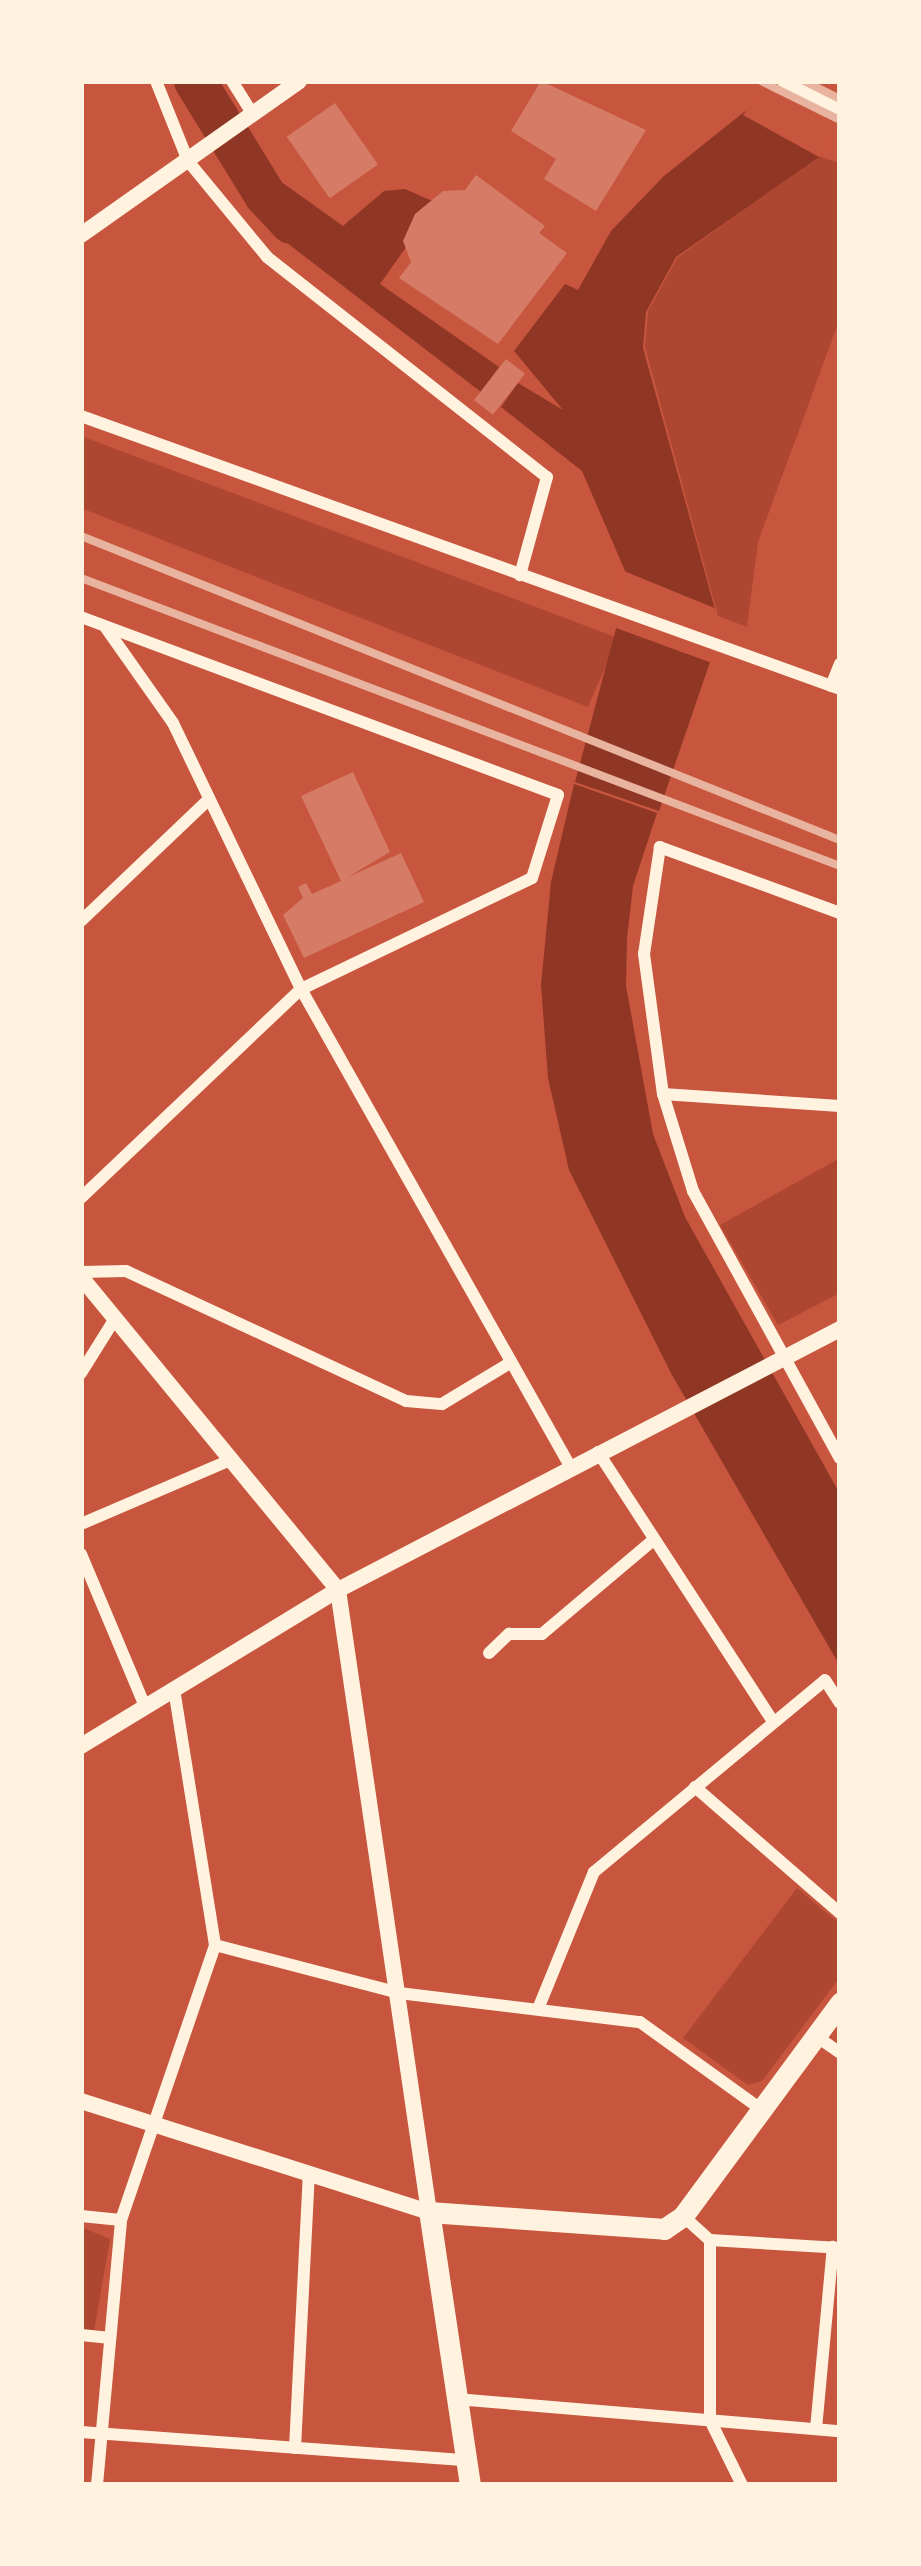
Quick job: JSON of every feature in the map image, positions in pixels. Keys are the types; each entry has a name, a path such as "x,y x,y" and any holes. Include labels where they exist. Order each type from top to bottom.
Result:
{"main road":[{"path":"470,2485 429,2212 647,2232 683,2216 840,2003"}],"street":[{"path":"156,81 188,160 307,294 547,477 520,575"},
{"path":"232,81 246,119"},
{"path":"81,235 299,81"},
{"path":"785,81 840,110"},
{"path":"81,416 836,687 840,664"},
{"path":"81,617 558,795 532,878 301,989 81,1198"},
{"path":"105,628 172,723 301,989 570,1466"},
{"path":"81,921 208,800"},
{"path":"840,913 660,848 644,954 663,1094 693,1191 840,1458"},
{"path":"663,1094 840,1106"},
{"path":"81,1274 125,1271 406,1401 442,1404 510,1363"},
{"path":"81,1274 338,1590 429,2212 81,2101"},
{"path":"81,1373 116,1316"},
{"path":"81,1746 338,1590 840,1329"},
{"path":"598,1452 772,1721"},
{"path":"81,1524 233,1459"},
{"path":"489,1653 509,1634 542,1634 652,1541"},
{"path":"81,1554 145,1706"},
{"path":"538,2009 594,1872 825,1680 840,1702"},
{"path":"97,2485 98,2434 121,2220 215,1945 174,1688"},
{"path":"695,1787 840,1913"},
{"path":"215,1945 399,1993 640,2022 762,2110"},
{"path":"816,2036 840,2053"},
{"path":"296,2448 310,2176"},
{"path":"81,2216 121,2220"},
{"path":"683,2216 710,2240 837,2248 816,2429"},
{"path":"710,2240 710,2420 742,2485"},
{"path":"81,2335 108,2338"},
{"path":"456,2399 840,2432"},
{"path":"81,2432 466,2459"}],"shaded area":[{"path":"840,81 819,157 676,257 646,312 643,348 716,613 711,659 659,811 575,782 629,580 582,471 501,407 518,383 563,410 514,351 565,284 578,290 611,231 664,176 744,112"},
{"path":"818,156 840,163 840,318 758,542 747,627 718,616 645,347 648,311 677,258"},
{"path":"266,171 343,226 384,191 405,189 437,203 380,284 499,367 481,392 278,236 244,187"},
{"path":"81,436 618,638 588,707 81,508"},
{"path":"574,784 657,813 633,886 626,986 653,1134 685,1217 840,1494 840,1666 672,1375 569,1170 548,1078 541,985 551,882"},
{"path":"840,1158 840,1293 778,1325 720,1225"},
{"path":"797,1888 840,1924 840,1977 762,2081 748,2085 683,2038"},
{"path":"81,2227 110,2239 94,2331 81,2329"}],"pier":[{"path":"773,81 840,81 840,131 819,157 743,115"},
{"path":"619,569 717,609 712,663 616,628"}],"building":[{"path":"541,81 646,130 596,211 544,179 556,159 511,131"},
{"path":"335,103 378,164 330,198 287,137"},
{"path":"476,175 545,226 539,233 567,253 498,344 399,278 411,262 403,241 415,214 443,191 465,190"},
{"path":"506,359 525,374 493,415 474,400"},
{"path":"353,772 390,852 348,877 401,853 424,902 304,958 283,915 303,898 298,887 306,883 312,894 341,881 301,796"}],"waterway":[{"path":"195,81 265,195 291,223"}],"railway":[{"path":"761,81 840,120"},
{"path":"804,81 840,99"},
{"path":"81,536 840,840"},
{"path":"81,578 840,866"}]}
